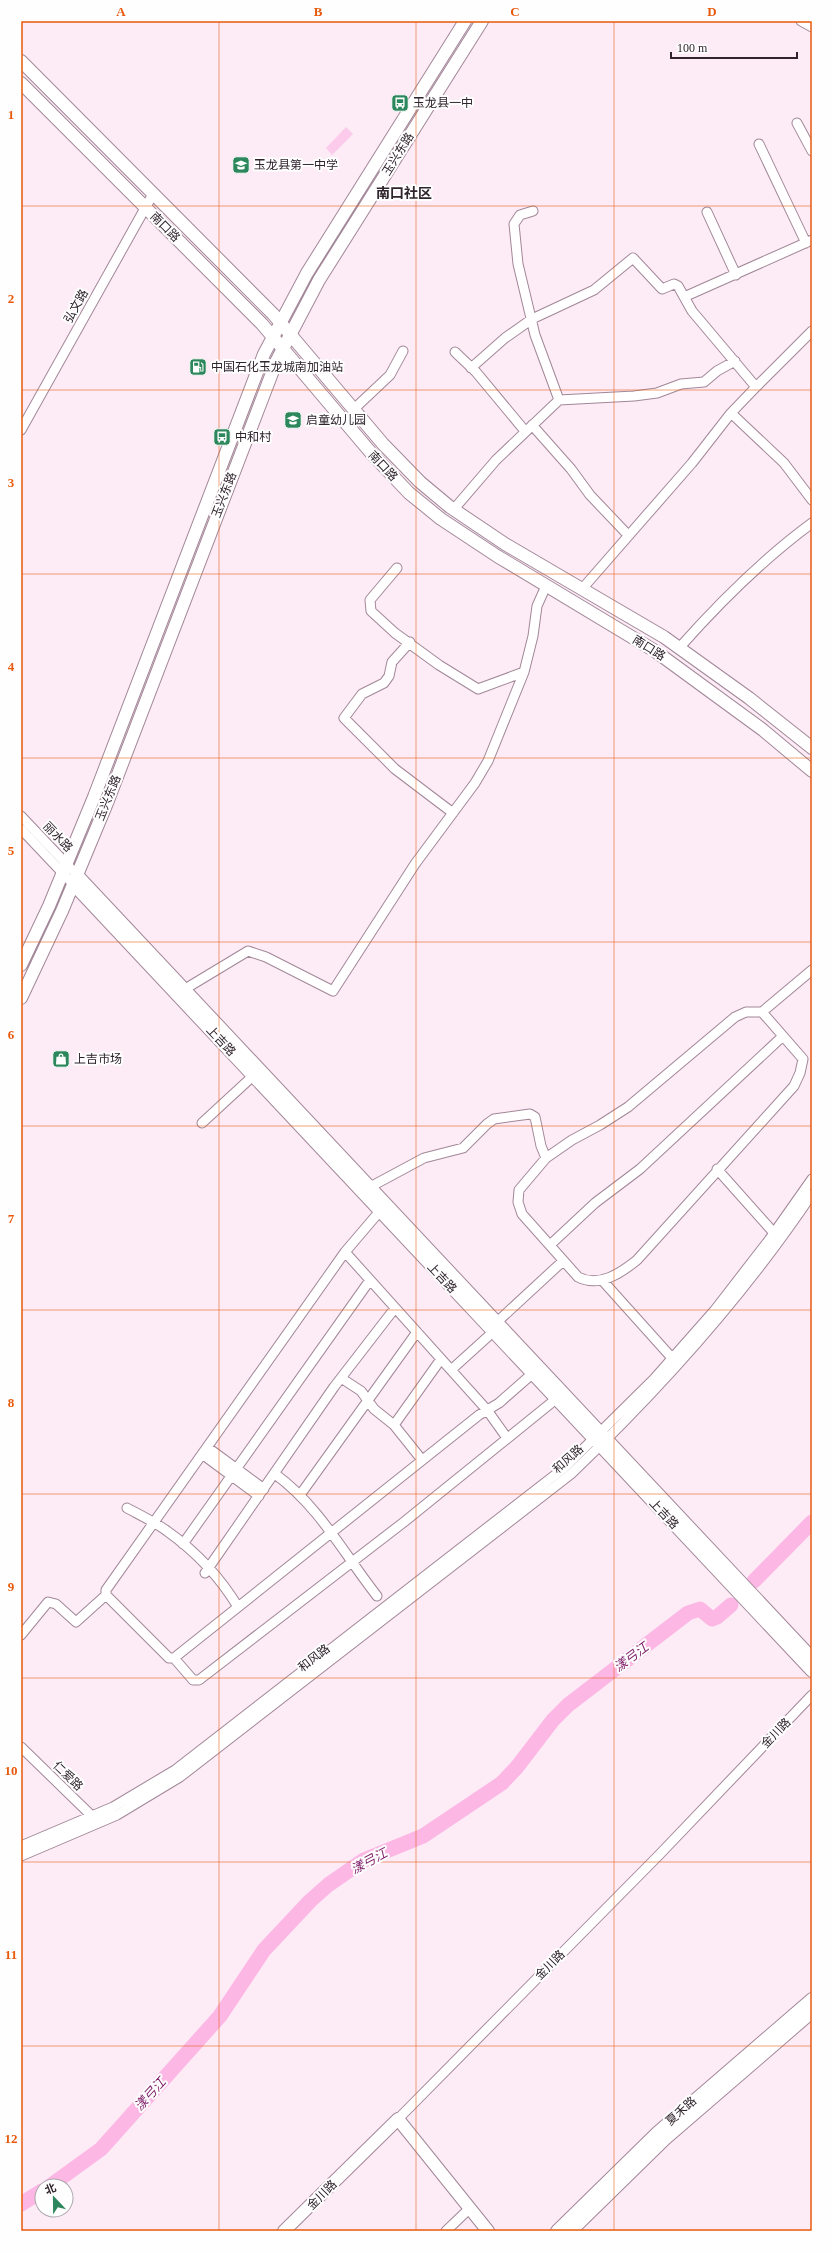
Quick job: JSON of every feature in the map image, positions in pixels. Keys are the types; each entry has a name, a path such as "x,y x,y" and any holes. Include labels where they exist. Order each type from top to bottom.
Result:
{"main road":[{"name":"玉兴东路","path":"21,965 64,868 123,724 252,384 280,321 325,243 465,21"},
{"name":"玉兴东路","path":"21,998 75,879 136,728 265,389 290,333 337,250 482,21"},
{"name":"南口路","path":"21,61 280,321 407,470 454,509 505,544 680,648 749,698 812,748"},
{"name":"南口路","path":"21,83 273,336 372,454 409,493 441,519 477,544 655,651 763,730 812,771"},
{"name":"上吉路","path":"75,879 185,989 370,1187 495,1327 812,1671"},
{"name":"上吉路","path":"75,879 253,1076 380,1211 495,1327 532,1374 599,1440 812,1658"},
{"name":"夏禾路","path":"557,2231 658,2132 812,1998"},
{"name":"夏禾路","path":"572,2231 665,2139 812,2012"},
{"path":"398,2119 488,2231"},
{"name":"金川路","path":"284,2231 398,2119"}],"street":[{"path":"801,21 812,27"},
{"path":"797,123 812,151"},
{"path":"684,297 809,241 758,144"},
{"name":"弘文路","path":"21,430 153,194"},
{"path":"534,211 520,215 514,224 518,264 535,335 559,400"},
{"path":"707,212 736,275"},
{"path":"471,368 505,338 532,319 594,290 633,258 662,289 674,284 678,286 692,311 756,387"},
{"path":"582,589 692,463 731,413 812,331"},
{"path":"354,409 390,375 403,351"},
{"path":"455,352 571,469 590,495 628,535"},
{"path":"454,509 496,460 559,400 634,396 657,393 681,384 704,382 717,371 735,361"},
{"path":"731,413 780,459 812,500"},
{"path":"680,648 721,600 789,539 812,522"},
{"path":"397,568 370,600 371,611 377,618 439,665 478,689 524,672"},
{"path":"185,989 248,951 266,957 333,991 415,864 453,813 488,761 524,672 534,636 537,606 546,586"},
{"path":"410,642 392,662 389,676 384,683 362,694 344,718 395,769 453,813"},
{"name":"丽水路","path":"21,816 64,868"},
{"name":"丽水路","path":"21,829 75,879"},
{"path":"762,1012 803,1059 802,1066 794,1086 717,1169 637,1260 624,1270 602,1280 583,1279 574,1273 522,1214 518,1202 519,1190 546,1158 572,1140 600,1125 628,1107 735,1017 746,1012 762,1012 812,970"},
{"path":"550,1245 595,1203 640,1169 783,1036"},
{"path":"802,1066 812,1067"},
{"path":"202,1123 253,1076"},
{"path":"370,1187 386,1176 424,1158 463,1148 487,1124 501,1117 530,1114 535,1117 541,1146 546,1158"},
{"path":"717,1169 774,1233"},
{"path":"599,1440 714,1311 774,1233 812,1178"},
{"path":"599,1440 660,1384 720,1316 776,1245 812,1194"},
{"path":"21,1635 48,1602 56,1604 76,1622 106,1595 106,1590 345,1252 380,1211"},
{"path":"345,1252 487,1410 507,1438"},
{"path":"451,1370 563,1261"},
{"path":"183,1544 370,1280"},
{"path":"602,1280 672,1358"},
{"path":"207,1571 341,1378 395,1308"},
{"path":"300,1495 416,1332"},
{"path":"394,1425 441,1360"},
{"path":"174,1658 422,1460 498,1403 532,1374"},
{"path":"341,1378 360,1392 374,1409 394,1425 422,1460"},
{"path":"106,1595 169,1658 174,1658 194,1680 199,1680 352,1562 556,1399"},
{"name":"和风路","path":"21,1856 158,1792 201,1762 570,1474 599,1440"},
{"path":"205,1451 262,1493"},
{"path":"275,1474 300,1495 332,1533 348,1553 352,1562 377,1596"},
{"path":"127,1508 166,1530 183,1544 238,1607"},
{"path":"153,1523 207,1571"},
{"name":"金川路","path":"398,2119 653,1860 812,1695"},
{"name":"仁爱路","path":"21,1747 96,1820"},
{"name":"和风路","path":"21,1846 96,1820"},
{"path":"446,2231 470,2208"}],"shaded area":[{"path":"346,127 353,134 332,155 326,148"}],"waterway":[{"name":"漾弓江","path":"754,1581 812,1522"},
{"name":"漾弓江","path":"61,2178 101,2149 220,2016 264,1950 310,1901 328,1885 364,1860 423,1836 502,1783 517,1767 553,1720 568,1705 688,1613 700,1609 712,1619 717,1617 731,1605"},
{"name":"漾弓江","path":"21,2204 34,2196"}],"place":[{"name":"玉龙县一中","path":"400,103"},
{"name":"玉龙县第一中学","path":"241,165"},
{"name":"中国石化玉龙城南加油站","path":"198,367"},
{"name":"启童幼儿园","path":"293,420"},
{"name":"中和村","path":"222,437"},
{"name":"上吉市场","path":"61,1059"}],"district":[{"name":"南口社区","path":"404,193"}]}
